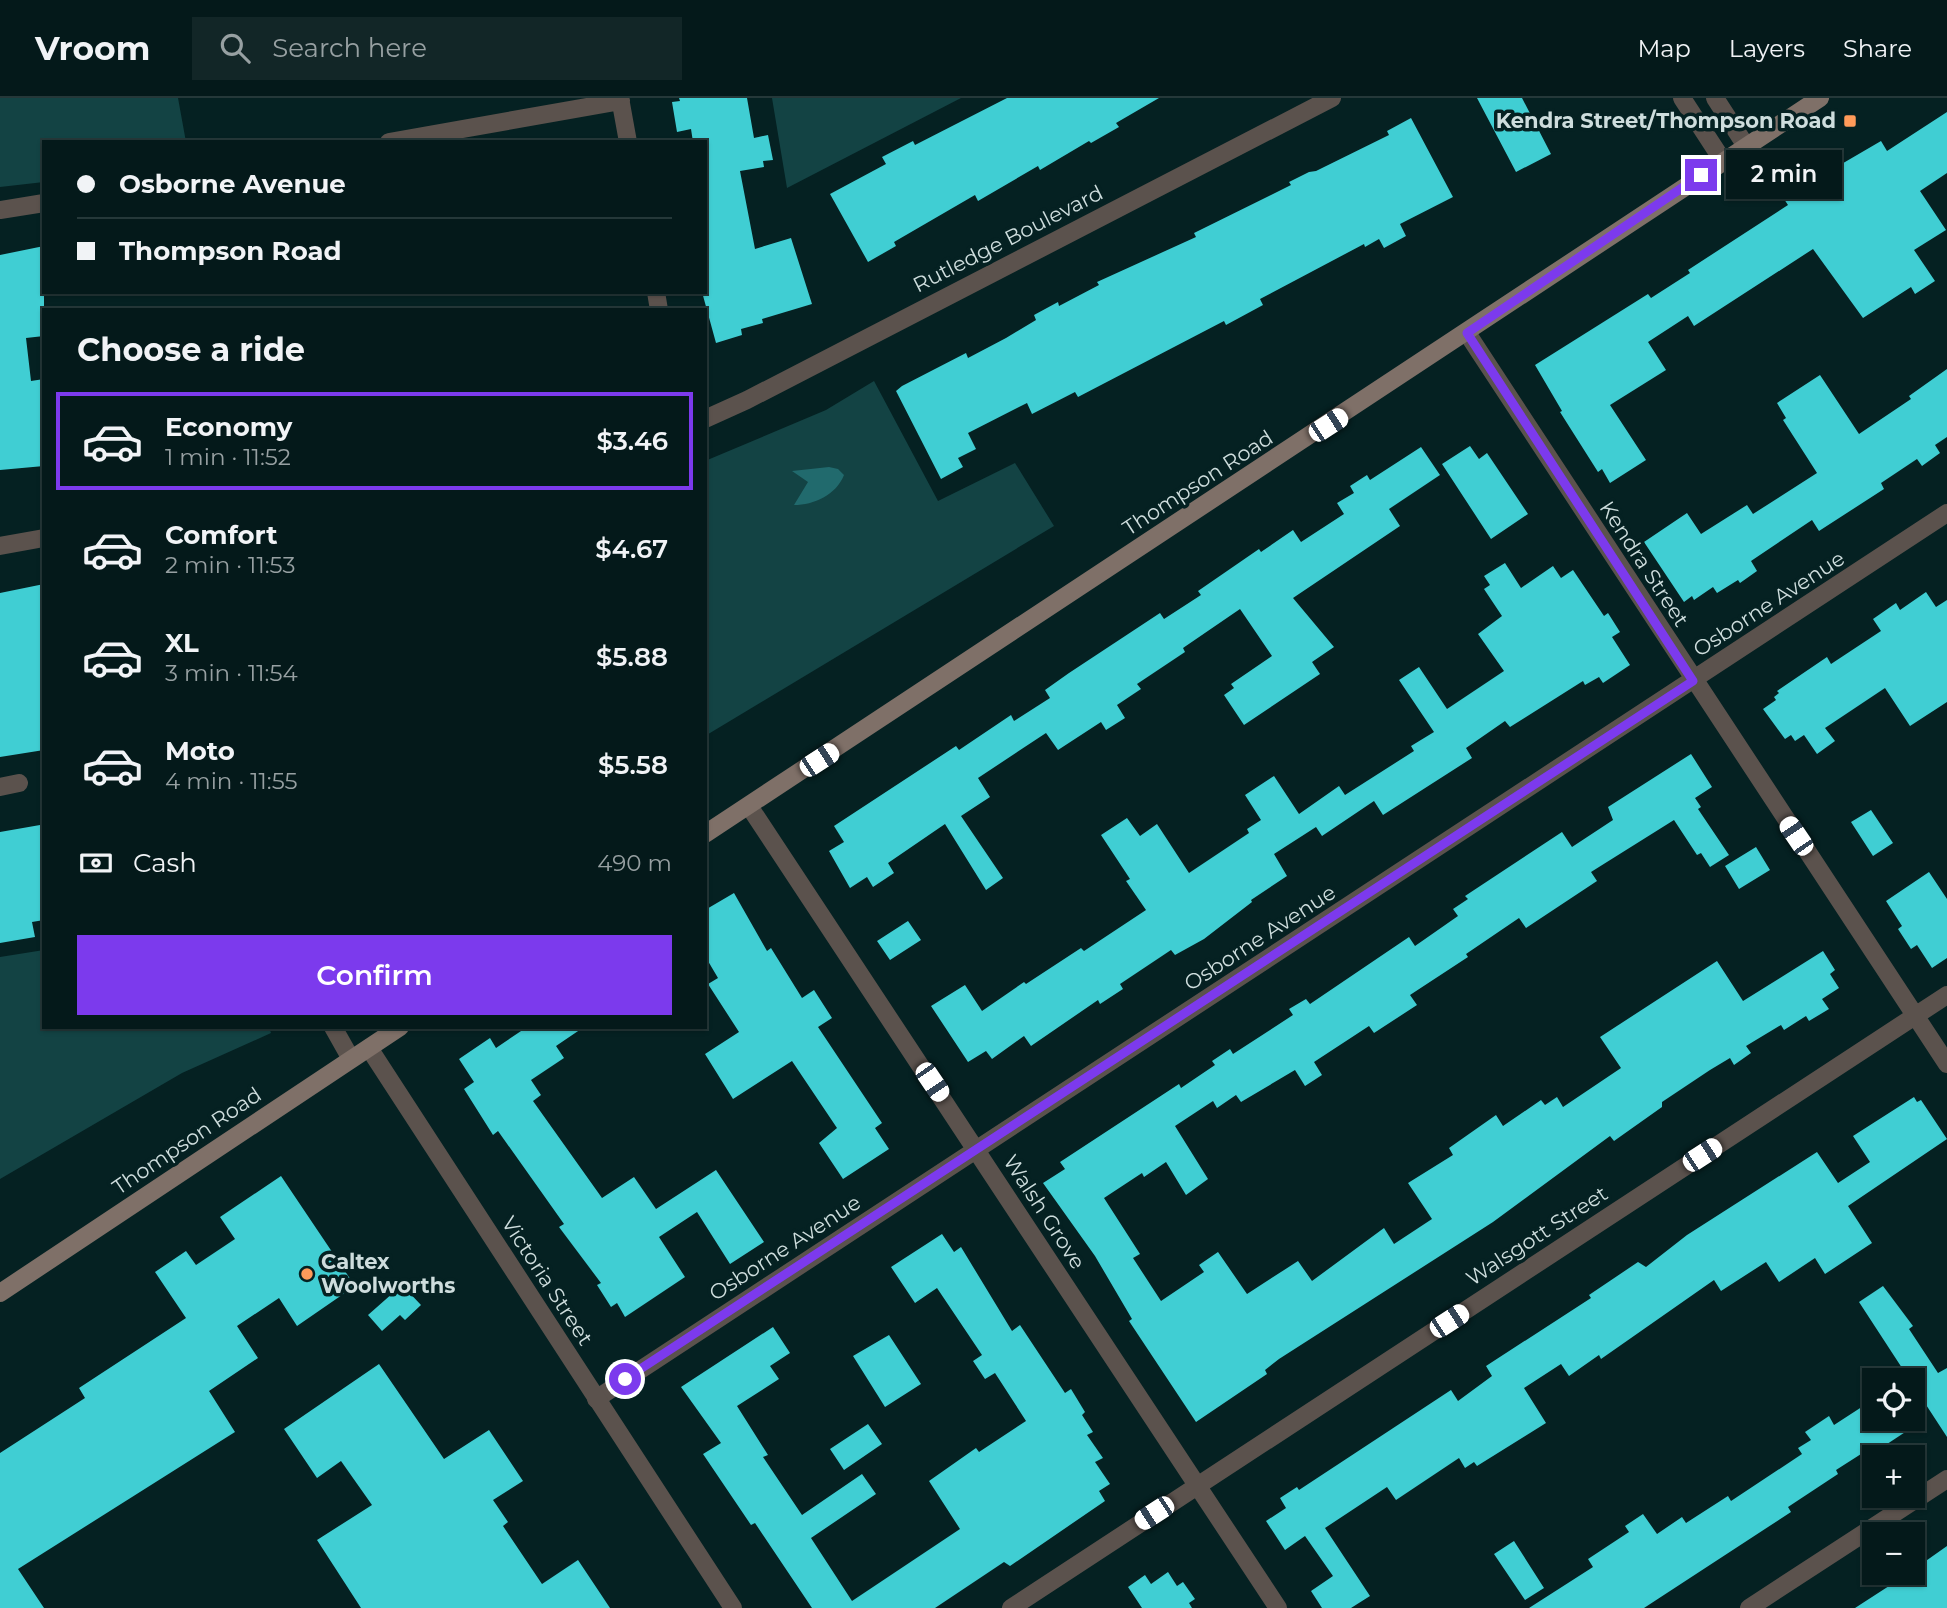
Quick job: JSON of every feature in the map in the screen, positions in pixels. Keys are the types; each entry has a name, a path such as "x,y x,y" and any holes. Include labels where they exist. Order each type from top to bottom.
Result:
{"main road":[{"name":"Thompson Road","path":"707,833 1820,98"},
{"name":"Thompson Road","path":"0,1293 351,1059 373,1039 396,1029"}],"street":[{"name":"Rutledge Boulevard","path":"707,418 747,400 1332,98"},
{"path":"1682,98 1723,161"},
{"path":"1715,98 1746,146"},
{"path":"400,140 620,100 628,140"},
{"path":"0,210 42,203"},
{"name":"Kendra Street","path":"1467,333 1947,1064"},
{"name":"Osborne Avenue","path":"596,1399 1947,513"},
{"path":"0,546 42,538"},
{"path":"0,787 19,783"},
{"name":"Walsh Grove","path":"749,806 1278,1608"},
{"name":"Walsgott Street","path":"1011,1608 1947,995"},
{"path":"334,1029 351,1059"},
{"name":"Victoria Street","path":"373,1039 596,1399 733,1608"},
{"path":"1749,1608 1947,1479"}],"shaded area":[{"path":"0,98 178,98 186,140 42,140 42,182 0,187"},
{"path":"772,98 961,98 787,188"},
{"path":"874,381 938,501 1015,463 1054,526 707,735 707,460 826,410"},
{"path":"829,467 838,469 844,475 836,488 817,501 794,505 808,482 792,471"},
{"path":"42,950 42,1029 270,1029 271,1033 182,1073 0,1179 0,957"}],"building":[{"path":"679,98 747,98 754,138 768,135 773,160 763,161 764,167 740,171 755,249 791,238 812,304 762,319 763,323 741,329 742,335 716,343 703,294 707,294 707,140 693,140 691,129 677,132 672,102 680,101"},
{"path":"1007,98 1159,98 1116,123 1119,127 1040,170 1038,166 978,201 975,195 894,242 896,246 868,262 830,194 886,164 882,157 913,141 915,145"},
{"path":"1477,98 1522,98 1551,154 1516,172"},
{"path":"1947,112 1947,173 1920,191 1946,230 1914,250 1935,281 1915,294 1911,287 1863,318 1813,249 1694,326 1688,316 1648,342 1666,370 1610,405 1646,460 1610,483 1602,469 1598,472 1560,412 1562,411 1535,365 1648,294 1651,298 1690,273 1688,270 1788,205 1784,199 1821,176 1881,141 1887,151"},
{"path":"1411,118 1453,197 1400,224 1406,236 1384,248 1379,239 1365,247 1364,244 1260,299 1263,305 1226,325 1224,321 1078,397 1075,392 1032,414 1027,403 968,433 976,449 958,458 963,467 941,479 896,391 902,386 966,353 968,358 1006,338 1036,320 1034,315 1058,302 1059,306 1099,285 1097,282 1196,237 1194,233 1291,185 1289,182 1389,135 1387,131"},
{"path":"42,246 42,336 26,338 31,381 42,379 42,466 0,470 0,255"},
{"path":"1947,369 1947,437 1935,445 1940,453 1922,466 1917,459 1881,483 1884,489 1819,531 1812,520 1751,561 1757,571 1740,583 1738,580 1717,593 1713,587 1694,600 1692,596 1684,602 1644,542 1687,513 1701,534 1747,505 1753,514 1817,473 1783,420 1786,418 1777,403 1820,375 1859,434 1911,399 1909,396"},
{"path":"1470,446 1479,459 1487,453 1528,514 1491,539 1442,464"},
{"path":"1421,447 1440,475 1389,509 1400,526 1293,598 1334,647 1312,662 1320,674 1244,725 1224,695 1234,688 1231,684 1272,656 1240,609 1183,648 1185,652 1137,684 1141,689 1117,705 1125,718 1106,730 1101,722 1058,750 1046,733 978,778 990,797 961,816 1003,878 986,890 945,824 888,863 894,873 873,887 867,877 850,888 829,851 844,842 834,826 956,746 959,750 1011,715 1014,721 1050,698 1045,690 1160,613 1164,619 1201,595 1198,591 1259,549 1261,552 1293,530 1301,542 1344,514 1337,503 1354,493 1350,486 1367,475 1370,480"},
{"path":"1505,563 1521,588 1553,566 1561,578 1573,570 1604,616 1608,613 1620,632 1612,637 1630,665 1603,683 1599,677 1585,685 1583,681 1510,727 1505,721 1466,748 1472,758 1383,815 1374,801 1322,836 1316,827 1274,854 1287,876 1251,900 1252,902 1204,939 1175,955 1171,950 1120,984 1123,989 1100,1004 1098,1000 1031,1046 1024,1036 992,1059 986,1051 968,1062 931,1006 965,985 982,1011 1024,982 1026,984 1081,948 1084,951 1146,910 1126,881 1130,879 1101,835 1127,818 1140,836 1157,824 1189,873 1249,833 1247,829 1261,820 1245,795 1274,776 1299,814 1339,786 1345,795 1414,751 1411,746 1434,732 1399,680 1419,667 1447,709 1504,671 1478,634 1502,616 1484,589 1490,585 1484,576"},
{"path":"42,584 42,750 0,757 0,593"},
{"path":"1926,592 1936,607 1947,600 1947,702 1910,726 1885,688 1825,728 1835,741 1817,754 1804,735 1795,741 1791,735 1785,739 1763,709 1776,700 1774,697 1779,693 1777,691 1827,657 1831,664 1881,631 1873,619 1896,603 1900,610"},
{"path":"1691,754 1712,787 1695,798 1701,807 1698,809 1729,855 1710,867 1701,853 1697,855 1674,820 1591,872 1597,881 1526,928 1519,918 1466,954 1468,957 1410,995 1417,1005 1374,1033 1369,1026 1314,1062 1322,1075 1305,1086 1295,1070 1241,1102 1236,1095 1217,1108 1213,1101 1175,1126 1208,1179 1186,1195 1166,1162 1144,1177 1142,1173 1104,1198 1140,1254 1133,1258 1161,1301 1204,1272 1199,1265 1218,1252 1247,1294 1298,1261 1312,1281 1384,1228 1394,1244 1432,1219 1408,1183 1453,1155 1449,1148 1496,1115 1503,1126 1541,1100 1545,1105 1557,1097 1563,1107 1621,1068 1600,1037 1717,961 1743,1001 1823,951 1835,970 1830,974 1839,988 1822,999 1829,1009 1809,1021 1806,1016 1784,1030 1781,1025 1746,1046 1751,1053 1734,1065 1730,1058 1662,1102 1662,1107 1614,1141 1610,1136 1493,1222 1279,1359 1265,1370 1267,1374 1196,1422 1129,1321 1132,1319 1095,1256 1043,1183 1065,1169 1060,1162 1179,1084 1181,1088 1215,1065 1212,1061 1230,1049 1233,1054 1293,1015 1289,1009 1306,999 1310,1004 1409,937 1415,946 1458,916 1453,909 1468,899 1465,896 1562,832 1572,847 1613,820 1608,807"},
{"path":"1871,810 1893,843 1873,856 1851,822"},
{"path":"40,825 42,920 32,922 35,937 0,943 0,832"},
{"path":"1756,847 1770,870 1739,889 1725,866"},
{"path":"1929,872 1947,899 1947,958 1932,968 1917,945 1911,949 1898,929 1902,926 1886,901"},
{"path":"734,893 767,951 771,948 802,998 814,990 832,1018 818,1027 882,1123 875,1128 889,1149 843,1179 819,1143 837,1128 792,1061 733,1099 705,1054 739,1032 708,984 718,978 707,959 707,909"},
{"path":"908,921 921,940 890,960 877,941"},
{"path":"524,1029 581,1029 556,1046 564,1058 531,1080 541,1095 533,1101 602,1198 634,1177 656,1209 716,1170 764,1242 730,1264 697,1212 659,1237 685,1277 625,1317 617,1303 611,1307 597,1285 601,1283 559,1227 564,1224 498,1131 493,1135 464,1089 474,1082 459,1059 490,1038 496,1048"},
{"path":"1914,1097 1917,1102 1921,1100 1947,1139 1848,1206 1872,1243 1825,1274 1815,1258 1779,1282 1766,1262 1721,1291 1714,1280 1601,1359 1599,1355 1569,1376 1561,1364 1524,1388 1546,1423 1477,1466 1474,1462 1465,1468 1459,1458 1396,1500 1387,1487 1325,1528 1370,1596 1351,1608 1322,1608 1311,1591 1333,1576 1305,1536 1285,1550 1266,1521 1286,1508 1280,1498 1297,1487 1299,1490 1451,1390 1458,1401 1492,1376 1486,1366 1591,1298 1589,1295 1638,1262 1646,1267 1687,1235 1817,1152 1838,1183 1870,1162 1853,1136"},
{"path":"281,1176 355,1286 297,1326 279,1298 237,1326 258,1358 209,1391 235,1432 18,1569 44,1608 0,1608 0,1453 85,1398 79,1388 186,1318 155,1272 186,1251 196,1265 235,1239 220,1217"},
{"path":"942,1234 954,1252 961,1247 1012,1331 1020,1325 1065,1393 1071,1389 1093,1432 1087,1435 1103,1458 1095,1462 1110,1484 1099,1491 1105,1501 1010,1566 1004,1562 935,1608 812,1608 755,1523 751,1525 703,1454 721,1443 681,1387 773,1327 790,1353 770,1366 779,1379 737,1406 768,1455 763,1457 802,1515 862,1474 876,1494 811,1538 852,1601 960,1529 929,1481 976,1448 979,1452 1026,1421 995,1373 985,1379 973,1361 982,1355 937,1288 915,1303 891,1267"},
{"path":"402,1285 421,1305 405,1320 400,1315 382,1331 368,1315"},
{"path":"1883,1286 1913,1326 1909,1329 1938,1373 1947,1368 1947,1437 1925,1403 1925,1368 1902,1368 1859,1302"},
{"path":"889,1335 921,1384 885,1407 853,1356"},
{"path":"379,1364 444,1459 489,1430 523,1481 493,1500 508,1522 503,1526 542,1584 578,1560 610,1608 361,1608 317,1540 372,1505 341,1461 317,1478 284,1429"},
{"path":"1862,1407 1862,1431 1907,1431 1886,1445 1862,1445 1862,1453 1836,1470 1838,1474 1788,1507 1791,1512 1644,1608 1529,1608 1593,1567 1588,1559 1629,1532 1625,1526 1643,1514 1657,1534 1682,1517 1686,1523 1728,1496 1731,1501 1802,1454 1798,1448 1811,1440 1805,1432 1829,1416 1834,1425"},
{"path":"868,1424 882,1444 844,1470 830,1449"},
{"path":"1514,1541 1544,1588 1525,1600 1494,1554"},
{"path":"1947,1546 1947,1608 1855,1608 1888,1585 1925,1585 1925,1562"},
{"path":"1168,1572 1177,1586 1183,1582 1195,1599 1189,1603 1192,1608 1142,1608 1128,1587 1145,1575 1151,1584"}],"place":[{"name":"Kendra Street/Thompson Road","path":"1850,121"},
{"name":"Caltex Woolworths","path":"307,1274"}],"route":[{"path":"625,1379 1693,681 1467,333 1701,175"}]}
